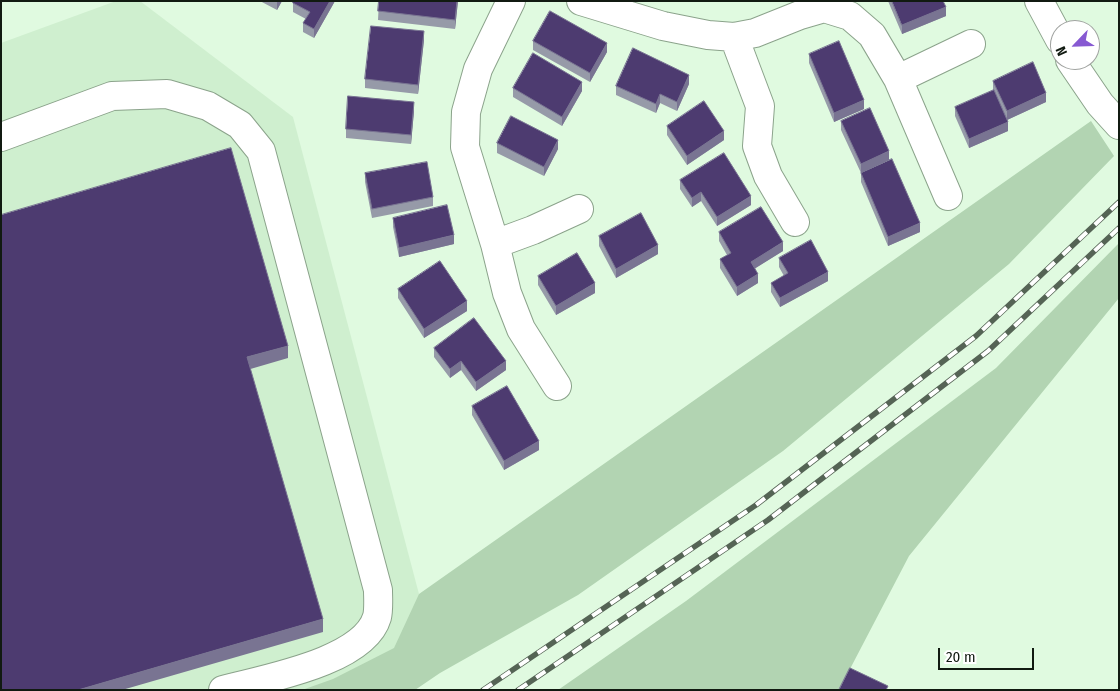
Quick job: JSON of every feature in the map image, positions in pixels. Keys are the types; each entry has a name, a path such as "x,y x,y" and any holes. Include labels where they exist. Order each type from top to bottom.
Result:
{"street":[{"path":"510,1 478,69 466,112 465,147 495,244 507,293 521,329 558,386"},
{"path":"581,1 663,26 708,35 734,37 755,33 800,15 824,8 850,16 872,35 898,79 948,196"},
{"path":"1039,1 1050,21"},
{"path":"734,37 760,106 757,146 768,176 795,222"},
{"path":"898,79 971,44"},
{"path":"1077,70 1100,104 1119,125"},
{"path":"1,137 112,96 167,94 208,106 240,125 261,151 378,590 377,617 368,634 346,651 316,665 223,690"},
{"path":"495,244 533,230 579,209"}],"shaded area":[{"path":"116,1 140,1 293,117 419,594 410,690 1,690 1,43"},
{"path":"1091,121 1114,156 1009,264 783,451 578,595 440,673 415,690 302,690 333,679 394,648 419,594"},
{"path":"1119,243 1119,298 909,556 839,690 558,690 686,601 996,368"}],"building":[{"path":"293,1 330,1 314,29 303,23 310,12 293,3"},
{"path":"379,1 457,1 455,20 378,11"},
{"path":"892,1 943,1 946,7 902,25"},
{"path":"550,11 607,43 590,73 533,41"},
{"path":"371,26 424,31 418,85 365,79"},
{"path":"839,41 864,100 834,113 809,54"},
{"path":"633,48 689,75 677,102 660,94 656,104 616,86"},
{"path":"533,53 582,82 562,117 513,88"},
{"path":"1033,62 1046,93 1007,111 993,81"},
{"path":"994,90 1008,122 969,139 955,107"},
{"path":"348,96 414,102 411,135 346,129"},
{"path":"704,101 724,131 687,156 667,126"},
{"path":"870,108 889,151 861,164 841,121"},
{"path":"511,116 558,140 544,167 497,143"},
{"path":"231,148 288,346 247,357 323,619 78,690 1,690 1,215"},
{"path":"724,153 751,196 717,217 701,192 692,198 680,180"},
{"path":"892,159 920,223 888,237 861,173"},
{"path":"427,162 433,197 372,209 365,173"},
{"path":"447,205 454,235 399,248 393,218"},
{"path":"761,207 783,242 751,262 758,274 737,287 720,259 731,253 719,232"},
{"path":"641,213 658,245 616,269 599,236"},
{"path":"811,240 828,272 780,298 771,283 788,273 779,258"},
{"path":"577,253 595,283 556,306 538,276"},
{"path":"440,261 467,301 424,329 398,289"},
{"path":"474,318 506,361 476,382 461,361 450,369 434,348"},
{"path":"507,386 539,441 504,461 472,406"},
{"path":"850,668 888,686 886,690 839,690"}],"railway":[{"path":"483,690 756,505 976,336 1119,202"},
{"path":"518,690 768,520 988,351 1119,228"}]}
